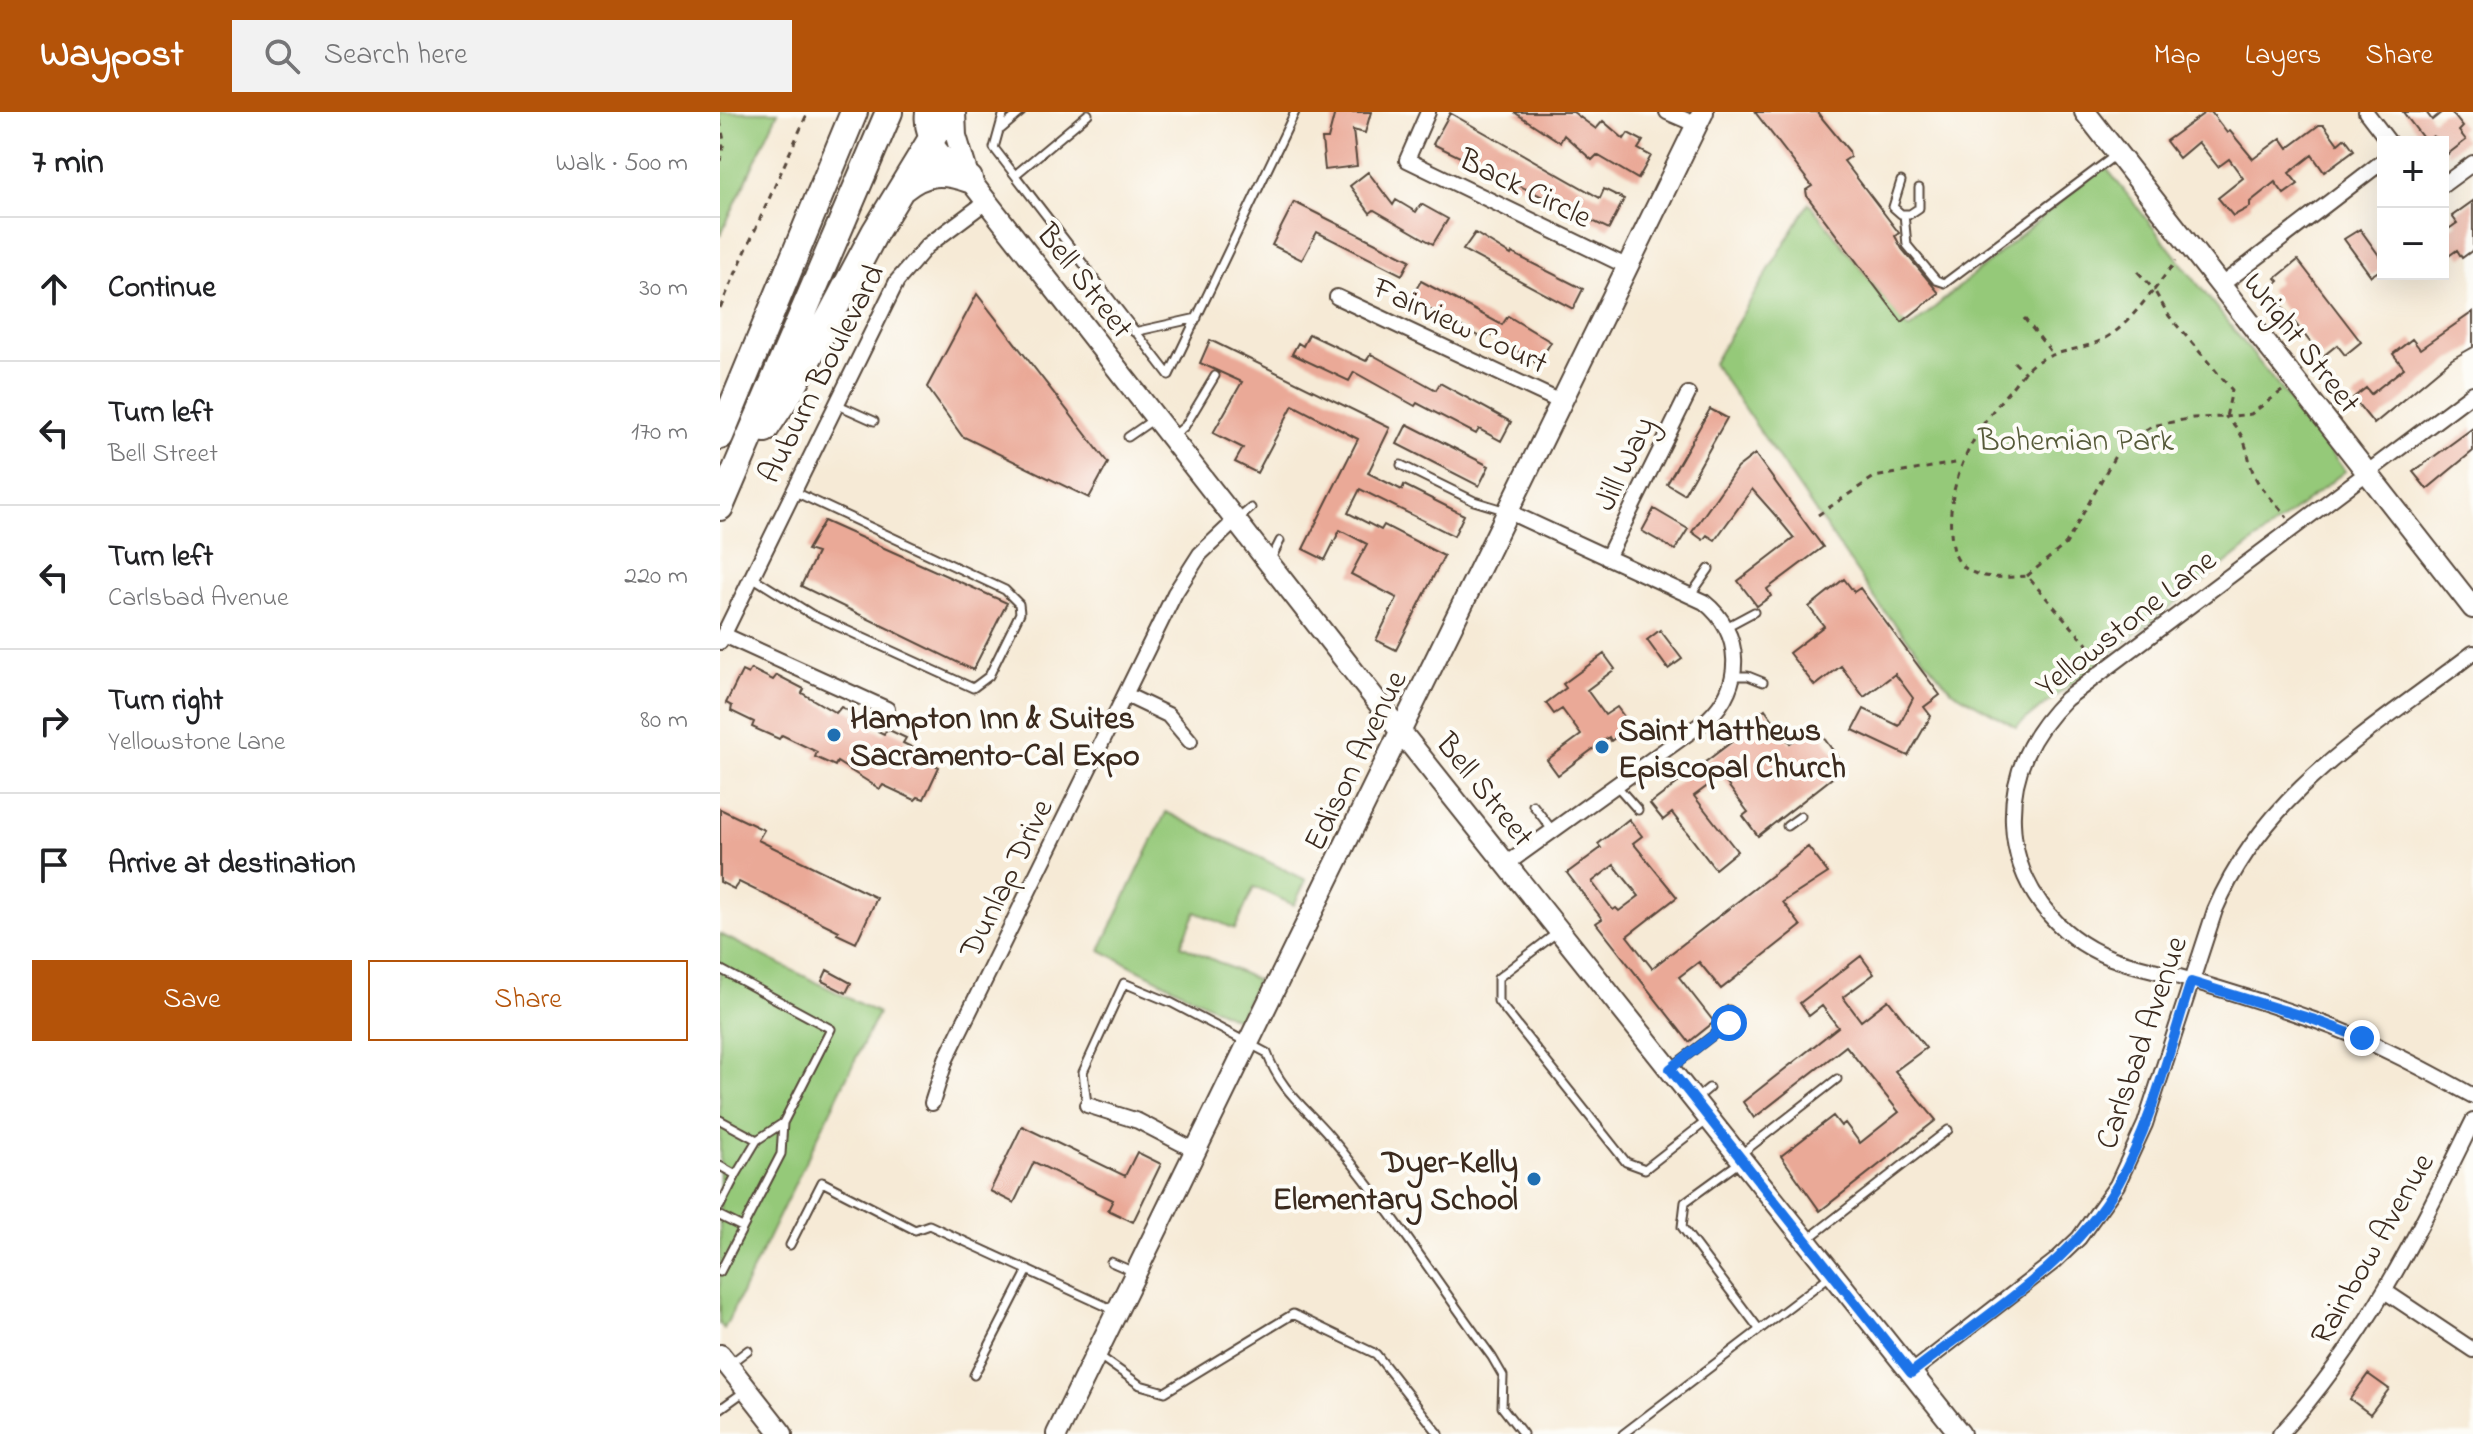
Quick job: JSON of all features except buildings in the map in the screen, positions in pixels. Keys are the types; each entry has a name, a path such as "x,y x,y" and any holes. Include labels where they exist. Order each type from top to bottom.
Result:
{"highway":[{"path":"720,436 854,112"},
{"path":"720,507 889,112"},
{"path":"737,467 793,387 862,254 948,112"},
{"path":"900,191 919,178 940,171 969,179"}],"street":[{"path":"926,112 927,133 931,141"},
{"name":"Bell Street","path":"955,112 956,136 969,179"},
{"name":"Back Circle","path":"1428,112 1407,160 1626,266"},
{"path":"1667,112 1700,118"},
{"name":"Wright Street","path":"2085,112 2473,608"},
{"path":"2366,112 2384,136"},
{"name":"Edison Avenue","path":"1060,1433 1700,118"},
{"name":"Bell Street","path":"931,141 947,162 969,179 987,201 1171,437 1244,514 1269,563 1670,1069 1702,1094 1710,1118 1960,1434"},
{"path":"2449,181 2473,163"},
{"path":"2220,286 2377,166"},
{"name":"Auburn Boulevard","path":"722,639 897,281 927,246 987,201"},
{"name":"Fairview Court","path":"1337,297 1561,402"},
{"name":"Yellowstone Lane","path":"2473,393 2066,699 2037,731 2019,769 2012,811 2015,843 2024,873 2045,910 2059,926 2094,950 2312,1019 2362,1038 2473,1096"},
{"name":"Jill Way","path":"1607,558 1688,394"},
{"path":"1508,863 1616,785 1674,751 1716,711 1734,676 1734,648 1726,627 1713,609 1509,512"},
{"name":"Dunlap Drive","path":"932,1103 946,1059 1187,572 1211,542 1244,514"},
{"path":"722,639 887,709"},
{"name":"Carlsbad Avenue","path":"1911,1373 2055,1261 2099,1212 2136,1145 2228,881 2261,827 2305,782 2473,653"},
{"path":"1126,695 1168,715 1190,741"},
{"path":"1087,1105 1138,1121 1196,1151"},
{"name":"Rainbow Avenue","path":"2280,1434 2337,1366 2386,1292 2473,1121"},
{"path":"2386,1292 2445,1328 2473,1350"},
{"path":"724,1360 782,1434"}],"lane":[{"path":"1004,112 994,148 1169,375 1295,112"},
{"path":"999,131 1021,112"},
{"path":"1015,175 1088,114"},
{"path":"1904,214 1907,245 1936,280 1945,283 2117,153"},
{"path":"1901,181 1893,207 1904,214"},
{"path":"1904,214 1919,208 1919,188"},
{"path":"1134,332 1197,318"},
{"path":"1171,437 1185,426 1215,376"},
{"path":"836,404 874,421"},
{"path":"1128,437 1156,418"},
{"path":"1401,465 1474,501 1509,512"},
{"path":"752,577 811,614 973,688 989,676 1020,613 1019,604 1005,590 793,491"},
{"path":"1269,563 1280,541"},
{"path":"1690,596 1709,569"},
{"path":"1726,627 1754,612"},
{"path":"1734,676 1748,676 1763,682"},
{"path":"1616,785 1638,810"},
{"path":"1533,805 1553,831"},
{"path":"1787,826 1801,816"},
{"path":"1561,930 1498,978 1495,987 1498,1001 1626,1162 1637,1169 1645,1169 1710,1118"},
{"path":"720,969 831,1029 783,1123 781,1154 720,1272"},
{"path":"1087,1105 1083,1072 1124,983 1172,1003 1267,1053 1275,1076 1294,1101 1328,1135 1492,1357 1503,1376 1502,1407 1523,1434"},
{"path":"1670,1069 1729,1023 1729,1010"},
{"path":"1759,1329 1682,1227 1685,1202 1837,1079"},
{"path":"720,1120 757,1140"},
{"path":"720,1206 757,1140 783,1123"},
{"path":"1807,1241 1948,1130"},
{"path":"720,1166 736,1175"},
{"path":"790,1245 822,1182 915,1230 929,1225 1118,1312"},
{"path":"720,1216 742,1227"},
{"path":"1111,1262 1136,1273"},
{"path":"974,1375 1028,1270"},
{"path":"1623,1434 1833,1274"},
{"path":"1097,1354 1140,1385 1165,1392 1293,1314 1376,1354 1439,1434"},
{"path":"724,1360 748,1350"},
{"path":"720,1409 747,1390"}],"path":[{"path":"720,308 808,112"},
{"path":"720,121 724,141 720,161"},
{"path":"2176,261 2131,317 2102,340 2052,354 2025,373 1991,412 1961,462 1949,528 1955,556 1973,573 1994,579 2027,576 2066,544 2120,447 2152,426 2193,418 2251,414 2282,391"},
{"path":"2138,272 2154,290 2169,316 2232,390 2226,417"},
{"path":"2024,318 2052,354"},
{"path":"2014,362 2025,373"},
{"path":"2226,417 2239,428 2258,483 2275,498 2286,517"},
{"path":"1818,515 1874,477 1961,462"},
{"path":"2027,576 2101,661"}],"green space":[{"path":"720,112 778,112 720,236"},
{"name":"Bohemian Park","path":"2104,165 2345,471 2016,727 1951,690 1883,610 1713,363 1809,203 1909,329"},
{"path":"1166,812 1306,880 1294,905 1254,887 1235,929 1196,912 1181,945 1257,980 1238,1020 1100,950"},
{"path":"720,934 878,1013 724,1329 720,1324"}],"place":[{"name":"Hampton Inn & Suites Sacramento-Cal Expo","path":"834,735"},
{"name":"Saint Matthews Episcopal Church","path":"1602,747"},
{"name":"Dyer-Kelly Elementary School","path":"1534,1179"}],"route":[{"path":"1729,1023 1670,1069 1911,1373 2055,1261 2079,1238 2099,1212 2117,1185 2145,1124 2191,982 2312,1019 2362,1038"}]}
